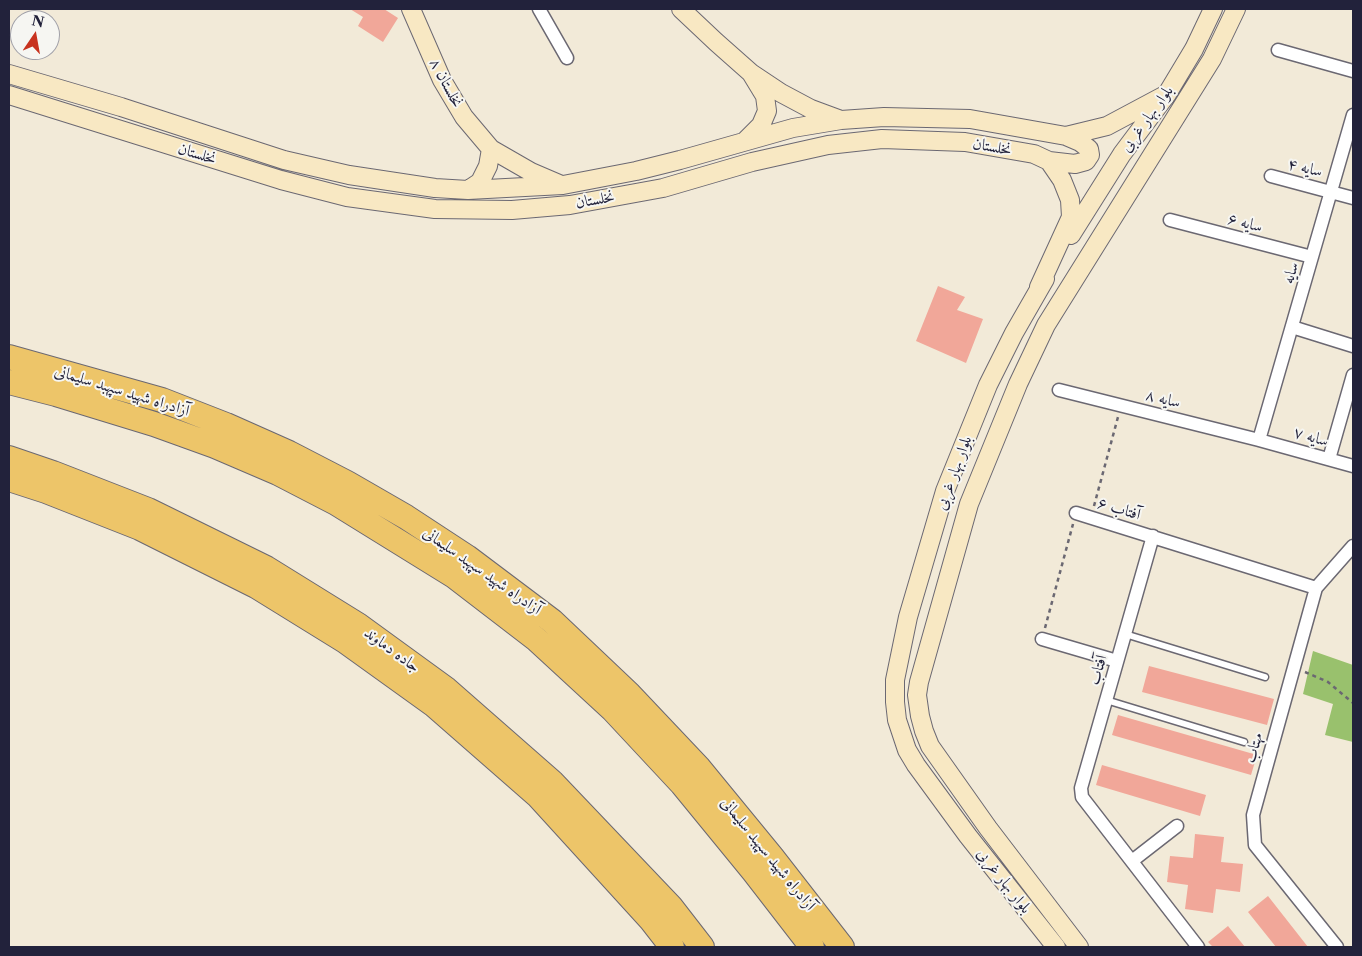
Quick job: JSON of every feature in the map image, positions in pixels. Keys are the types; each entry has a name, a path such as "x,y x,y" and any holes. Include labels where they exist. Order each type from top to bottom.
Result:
{"highway":[{"name":"آزادراه شهید سپهبد سلیمانی","path":"9,358 162,400 226,425 290,453 347,483 406,517 467,557 552,621 629,694 699,768 842,947"},
{"name":"آزادراه شهید سپهبد سلیمانی","path":"9,382 56,394 154,424 215,446 278,473 336,503 454,576 536,639 613,710 688,791 812,947"},
{"name":"جاده دماوند","path":"9,458 148,510 266,568 358,625 446,689 552,782 671,907 702,947"},
{"name":"جاده دماوند","path":"9,480 46,491 140,528 256,586 344,641 434,705 538,796 651,920 672,947"}],"street":[{"name":"نخلستان ۸","path":"411,9 442,80 464,117 492,149 531,172 563,185"},
{"path":"539,9 567,58"},
{"path":"681,9 751,73 781,93 804,105 841,120"},
{"name":"بلوار بهار غربی","path":"1056,947 916,766 902,737 897,720 895,680 908,617 946,490 988,385 1039,287 1122,154 1166,94 1194,49 1213,9"},
{"name":"بلوار بهار غربی","path":"1079,947 988,828 930,746 920,716 917,695 919,682 969,504 1018,384 1046,325 1212,59 1236,9"},
{"path":"1278,50 1353,71"},
{"path":"746,140 761,125 767,111 765,96 751,73"},
{"name":"نخلستان","path":"9,74 121,107 284,160 349,175 435,188 468,190 563,185 662,164 793,128 841,120 884,117 970,119 1066,136 1080,142 1089,149 1090,155 1086,161 1075,164 1049,161 1034,154 965,142 882,139 828,145 752,162 663,188 570,205 512,210 435,209 347,197 290,182 9,95"},
{"name":"نخلستان","path":"1066,136 1107,126 1166,94"},
{"name":"سایه","path":"1259,440 1353,115"},
{"path":"468,190 480,182 488,166 492,149"},
{"path":"1039,287 1071,217 1070,200 1062,180 1049,161"},
{"name":"سایه ۴","path":"1271,176 1353,198"},
{"name":"سایه ۶","path":"1170,220 1312,257"},
{"path":"1292,327 1353,346"},
{"path":"1329,459 1353,375"},
{"name":"سایه ۸","path":"1059,390 1259,440"},
{"name":"سایه ۷","path":"1259,440 1353,466"},
{"name":"آفتاب ۶","path":"1076,513 1153,536"},
{"path":"1153,536 1316,588"},
{"name":"آفتاب","path":"1153,536 1081,788 1082,796 1198,947"},
{"name":"مهتاب","path":"1337,947 1255,845 1252,814 1316,588 1353,546"},
{"path":"1042,639 1117,661"},
{"path":"1132,861 1177,826"}],"lane":[{"path":"1125,634 1265,677"},
{"path":"1106,700 1244,742"}],"path":[{"path":"1091,517 1122,406"},
{"path":"1042,639 1076,513"},
{"path":"1294,668 1328,682 1353,703"}],"green space":[{"path":"1313,651 1353,665 1353,742 1325,735 1333,704 1303,694"}],"building":[{"path":"350,9 384,9 398,18 383,42 358,26 363,17"},
{"path":"938,286 965,297 957,310 983,319 966,363 916,341"},
{"path":"1149,666 1274,699 1267,725 1142,692"},
{"path":"1118,715 1257,755 1251,775 1112,735"},
{"path":"1102,765 1206,795 1200,816 1096,785"},
{"path":"1195,834 1224,837 1221,862 1243,864 1240,892 1216,889 1213,913 1185,909 1188,885 1167,882 1170,856 1193,858"},
{"path":"1268,896 1308,947 1276,947 1248,912"},
{"path":"1228,926 1245,947 1213,947 1208,942"}]}
